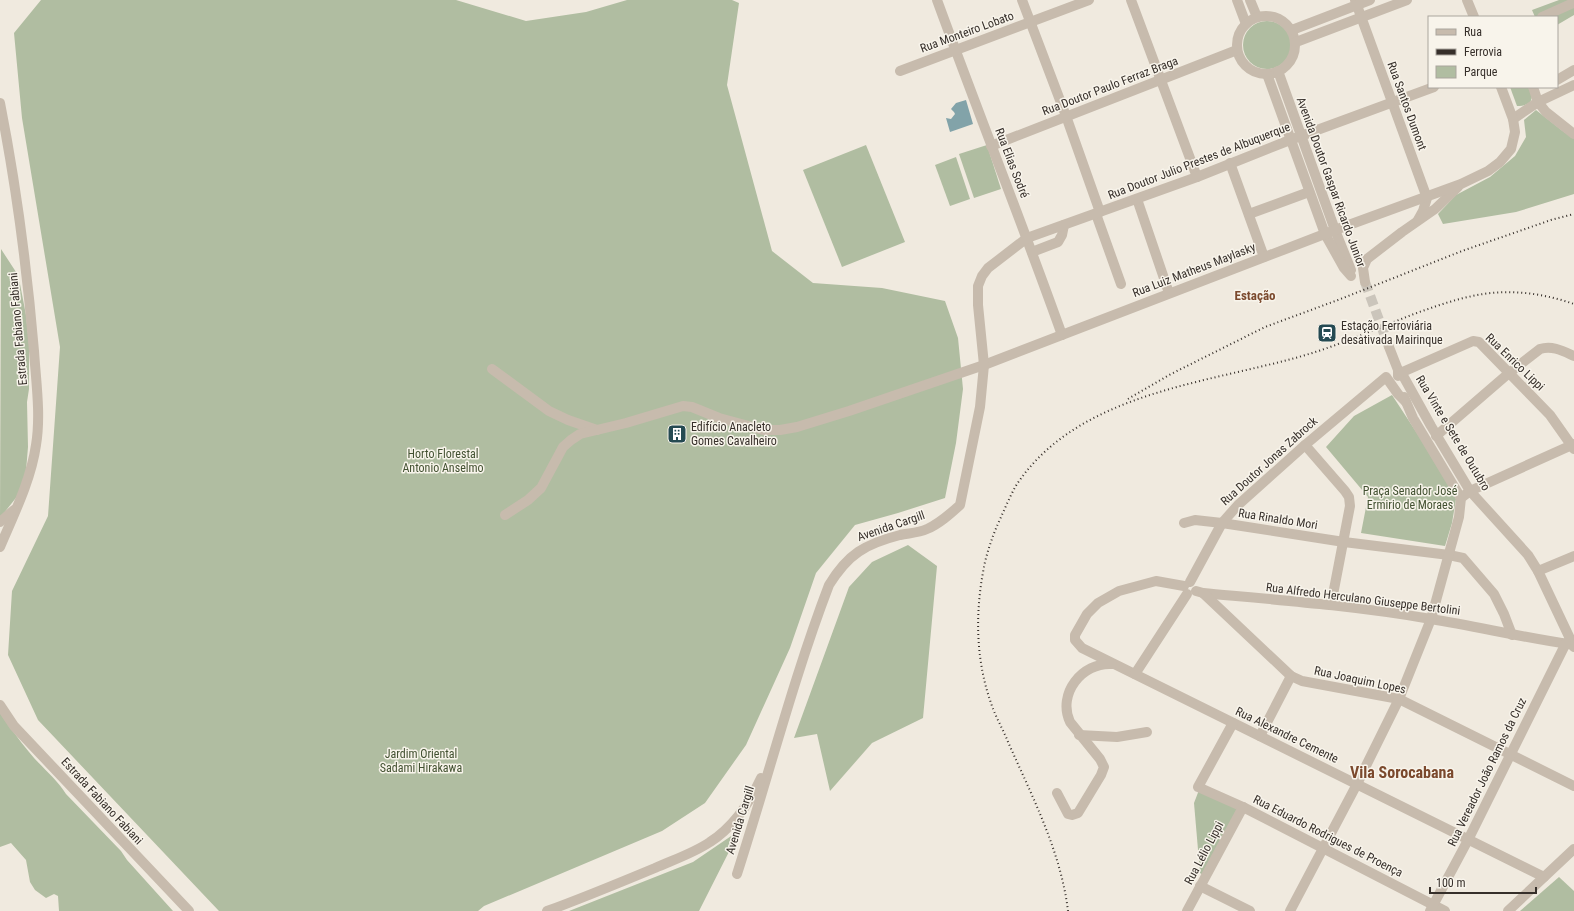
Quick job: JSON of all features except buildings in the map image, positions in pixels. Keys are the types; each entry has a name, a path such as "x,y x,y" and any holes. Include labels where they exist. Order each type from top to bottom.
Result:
{"street":[{"name":"Rua Elias Sodré","path":"937,0 1062,335"},
{"path":"1022,0 1066,116 1121,284"},
{"name":"Rua Monteiro Lobato","path":"900,71 1088,0"},
{"path":"1131,0 1197,177"},
{"path":"1237,0 1246,24"},
{"path":"1250,0 1256,17"},
{"path":"1292,30 1356,2 1370,0"},
{"path":"1296,42 1407,0"},
{"path":"1467,0 1474,16"},
{"name":"Rua Santos Dumont","path":"1356,2 1427,198"},
{"path":"1544,16 1574,2"},
{"path":"1266,15 1276,17 1285,22 1292,30 1296,42 1292,60 1278,71 1267,74 1259,73 1251,70 1240,58 1238,50 1239,36 1246,24 1256,17 1266,15"},
{"name":"Rua Doutor Paulo Ferraz Braga","path":"991,146 1238,50"},
{"path":"1558,79 1574,70"},
{"name":"Avenida Doutor Gaspar Ricardo Junior","path":"1267,74 1325,234 1344,268 1351,276 1350,267 1335,230 1278,71"},
{"path":"1513,119 1538,102 1574,85"},
{"name":"Rua Doutor Julio Prestes de Albuquerque","path":"1027,238 1197,177 1290,140 1431,88"},
{"name":"Rua Luiz Matheus Maylasky","path":"505,515 528,500 542,488 563,447 580,434 626,423 683,406 692,407 719,418 763,430 780,430 797,427 984,365 1335,230 1427,198 1461,184 1488,171 1506,156 1511,149 1515,132 1513,119 1501,88"},
{"path":"1533,88 1538,102 1546,112 1574,134"},
{"name":"Estrada Fabiano Fabiani","path":"0,103 7,140 27,284 37,408 35,450 31,468 0,547"},
{"path":"1230,163 1264,257"},
{"path":"1364,282 1363,268 1367,260 1418,220 1444,202 1461,184"},
{"path":"1249,214 1309,192"},
{"path":"1418,220 1423,211 1427,198"},
{"path":"1137,199 1169,293"},
{"path":"1032,252 1060,239 1064,225"},
{"name":"Avenida Cargill","path":"736,874 757,812 779,733 823,601 829,585 837,571 855,553 871,544 929,528 960,505 980,407 984,365 978,304 978,286 982,276 988,268 1027,238"},
{"name":"Rua Enrico Lippi","path":"1399,372 1473,341 1479,342 1550,415 1573,446"},
{"name":"Rua Vinte e Sete de Outubro","path":"1389,347 1399,372 1470,491 1528,555 1538,571 1572,645"},
{"path":"1436,436 1540,349 1546,347 1554,348 1574,356"},
{"path":"492,369 548,411 597,430"},
{"name":"Rua Vinte e Sete de Outubro","path":"1399,372 1406,402 1413,418 1461,498"},
{"name":"Rua Vinte e Sete de Outubro","path":"1386,377 1398,394 1406,402"},
{"name":"Rua Doutor Jonas Zabrock","path":"1134,674 1192,589 1222,523 1238,505 1305,445 1386,377"},
{"path":"1305,445 1349,497 1350,506 1331,606"},
{"path":"1290,911 1324,849 1399,699 1431,619 1458,517 1461,498 1470,491 1573,446"},
{"path":"0,522 16,509"},
{"name":"Rua Rinaldo Mori","path":"1184,523 1195,520 1222,523 1344,542 1448,554 1463,558 1494,594 1512,635"},
{"path":"1538,571 1574,556"},
{"name":"Rua Alfredo Herculano Giuseppe Bertolini","path":"1082,648 1075,640 1075,635 1087,614 1098,603 1118,591 1156,581 1192,589 1431,619 1572,645"},
{"name":"Rua Joaquim Lopes","path":"1192,589 1291,676 1302,681 1399,699 1574,786"},
{"name":"Rua Vereador João Ramos da Cruz","path":"1432,908 1510,755 1572,645"},
{"name":"Rua Alexandre Cemente","path":"1082,648 1544,877"},
{"path":"1057,793 1068,814 1072,815 1078,813 1101,775 1104,766 1070,722 1067,716 1066,707 1068,697 1077,678 1084,671 1105,663 1114,664"},
{"path":"1260,736 1291,676"},
{"name":"Estrada Fabiano Fabiani","path":"0,705 14,726 189,911"},
{"name":"Rua Eduardo Rodrigues de Proença","path":"1234,723 1198,787 1243,807 1432,908 1445,911"},
{"path":"1079,735 1117,737 1147,732"},
{"path":"547,911 596,893 676,859 710,842 727,828 743,810 757,788 779,733"},
{"name":"Rua Lélio Lippi","path":"1187,911 1243,807"},
{"path":"1508,911 1574,848"},
{"path":"1200,886 1250,911"}],"green space":[{"name":"Horto Florestal Antonio Anselmo","path":"41,0 456,0 526,21 586,12 627,0 732,0 739,3 727,85 772,251 813,283 882,288 945,301 958,338 963,389 956,443 945,498 855,525 816,573 790,648 746,745 705,803 662,831 484,906 478,911 219,911 38,720 8,655 12,591 48,516 60,347 22,118 14,33"},
{"path":"1559,0 1574,0 1574,15 1558,24 1558,16 1535,16 1532,10"},
{"path":"1267,21 1276,23 1284,28 1289,36 1291,45 1289,54 1284,62 1276,67 1267,69 1258,67 1250,62 1245,54 1243,45 1245,36 1250,28 1258,23"},
{"path":"1510,88 1531,88 1532,99 1526,105 1517,106"},
{"path":"1536,110 1574,138 1574,194 1516,212 1443,224 1438,214 1456,195 1490,177 1515,156 1526,137 1524,120"},
{"path":"866,145 905,242 842,267 803,170"},
{"path":"987,145 1001,189 974,198 959,154"},
{"path":"956,157 970,199 950,206 935,165"},
{"path":"1,249 16,272 20,284 26,315 29,344 29,389 27,402 28,447 26,471 19,494 0,518"},
{"name":"Praça Senador José Ermirio de Moraes","path":"1392,395 1445,476 1456,499 1452,523 1445,546 1361,533 1368,497 1326,447 1354,416"},
{"path":"908,545 937,566 923,718 872,743 830,791 817,734 794,738 849,587 872,562"},
{"path":"0,712 18,738 66,794 121,851 127,860 173,911 59,911 58,896 54,894 46,898 35,890 30,882 26,860 11,843 0,847"},
{"path":"1199,790 1241,809 1203,875 1200,873 1194,803"},
{"path":"740,830 699,911 569,911 693,862"},
{"path":"1559,877 1574,891 1574,911 1520,911"}],"water":[{"path":"966,100 973,124 950,132 946,118 951,119 955,114 951,109 956,103"}],"tunnel":[{"path":"1365,282 1389,347"}],"railway":[{"path":"1128,399 1169,375 1265,327 1462,251 1551,220 1574,214"},
{"path":"1068,911 1059,867 1052,846 1036,804 993,708 986,686 979,651 979,598 985,562 990,545 996,528 1017,484 1042,454 1072,430 1106,412 1143,397 1310,354 1452,301 1471,296 1512,292 1544,296 1574,304"}],"place":[{"name":"Estação Ferroviária desativada Mairinque","path":"1327,333"},
{"name":"Edifício Anacleto Gomes Cavalheiro","path":"677,434"}],"district":[{"name":"Estação","path":"1255,295"},
{"name":"Vila Sorocabana","path":"1402,772"}],"park label":[{"name":"Jardim Oriental Sadami Hirakawa","path":"421,761"}]}
